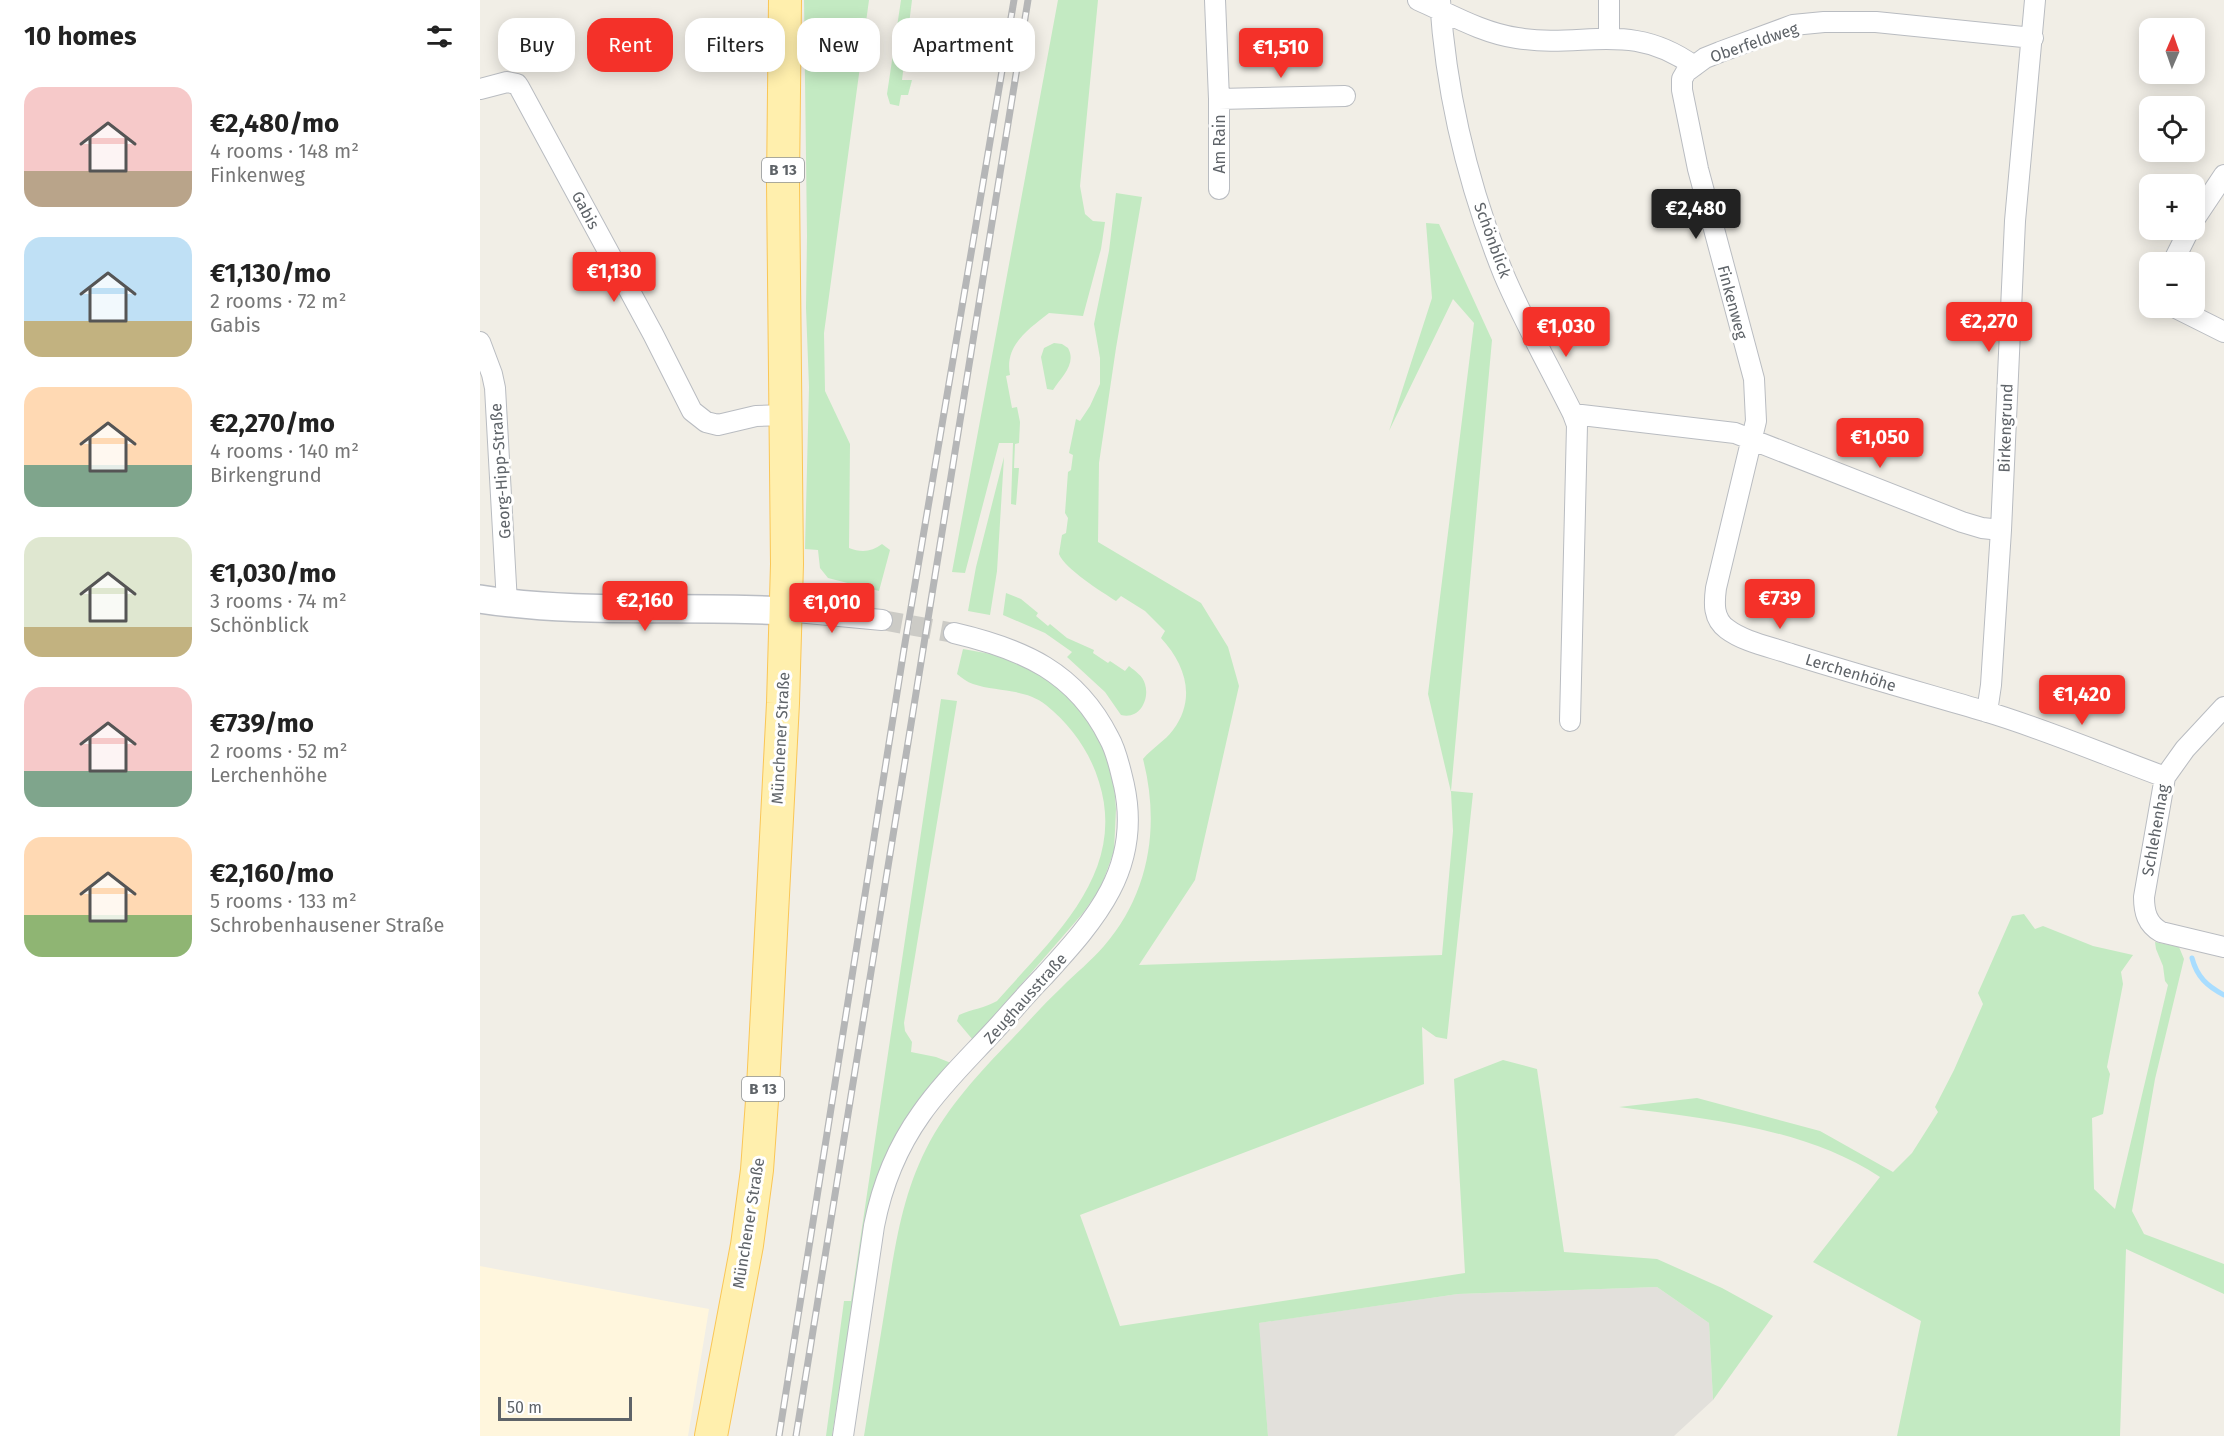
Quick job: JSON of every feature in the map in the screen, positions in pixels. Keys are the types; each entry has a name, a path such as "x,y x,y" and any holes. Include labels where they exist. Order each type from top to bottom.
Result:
{"main road":[{"name":"Münchener Straße","path":"711,1436 747,1245 760,1137 783,703 786,611 783,183 785,0"},
{"path":"480,599 557,608 786,611"}],"street":[{"name":"Am Rain","path":"1215,0 1219,99 1219,189"},
{"name":"Oberfeldweg","path":"1418,0 1440,5 1497,34 1517,38 1609,38 1643,41 1661,46 1694,66 1720,52 1793,25 1824,22 1876,22 2033,38"},
{"path":"1609,0 1609,38"},
{"name":"Birkengrund","path":"1987,712 1991,685 2001,530 2011,282 2036,0"},
{"name":"Schönblick","path":"1440,5 1454,104 1478,200 1505,276 1573,414 1576,425 1570,721"},
{"name":"Finkenweg","path":"1694,66 1686,72 1682,79 1682,90 1712,225 1754,379 1757,412 1752,438"},
{"name":"Gabis","path":"480,88 507,82 517,84 519,87 653,334 692,411 706,422 718,425 756,416 785,416"},
{"name":"Am Rain","path":"1219,99 1345,96"},
{"path":"2205,204 2224,175"},
{"path":"2196,318 2224,332"},
{"name":"Georg-Hipp-Straße","path":"480,342 495,388 507,603"},
{"path":"1573,414 1720,430 1752,438 1962,522 1982,528 2001,530"},
{"name":"Lerchenhöhe","path":"1752,438 1716,588 1716,613 1718,620 1725,628 1762,644 1843,671 1987,712 2164,777"},
{"path":"786,611 882,620"},
{"name":"Zeughausstraße","path":"843,1436 874,1226 885,1180 896,1155 933,1098 1094,919 1116,881 1127,838 1127,808 1120,766 1111,741 1089,705 1065,680 1042,664 1005,647 954,633"},
{"name":"Schlehenhag","path":"2224,707 2164,777 2144,897 2144,909 2152,927 2161,932 2224,947"}],"shaded area":[{"path":"480,1266 709,1309 688,1436 480,1436"},
{"path":"1657,1287 1709,1323 1713,1400 1674,1436 1268,1436 1258,1323 1458,1294"}],"green space":[{"path":"804,0 869,0 867,18 804,18"},
{"path":"901,0 912,0 910,18 898,18"},
{"path":"1058,0 1098,0 1080,186 1085,214 1093,221 1105,222 1101,249 1083,316 1049,313 1026,332 1014,346 1009,364 1010,375 1006,376 1012,408 1017,407 1020,422 1019,443 1015,444 1014,468 1019,468 1016,505 1011,504 1013,443 999,443 965,573 952,572"},
{"path":"892,60 892,72 903,72 902,80 912,80 908,95 901,95 899,106 890,104 887,94"},
{"path":"805,72 859,72 824,333 825,391 850,444 849,548 866,551 882,544 890,550 879,591 828,578 820,568 818,550 805,549 809,387 806,308"},
{"path":"1116,193 1142,197 1099,463 1098,542 1201,603 1228,647 1239,686 1195,880 1139,965 1442,955 1453,831 1451,792 1428,694 1474,323 1453,299 1389,431 1432,298 1426,223 1439,224 1492,340 1451,791 1473,793 1447,1039 1436,1037 1422,1027 1424,1084 1080,1215 1120,1326 1465,1273 1454,1079 1503,1060 1537,1069 1564,1252 1657,1259 1722,1288 1773,1316 1713,1400 1709,1323 1657,1287 1458,1294 1259,1323 1268,1436 864,1436 896,1243 910,1186 917,1168 944,1118 965,1091 1043,1006 1104,946 1120,925 1132,904 1147,857 1151,809 1143,759 1173,730 1185,706 1185,682 1182,670 1161,638 1165,631 1145,611 1121,596 1116,601 1084,580 1068,566 1059,554 1068,518 1065,513 1068,472 1071,470 1073,455 1069,453 1076,419 1080,421 1100,384 1100,358 1094,324 1109,251"},
{"path":"1054,343 1068,348 1071,359 1067,370 1053,390 1047,389 1041,357 1044,348"},
{"path":"1004,457 997,571 990,615 968,611 976,567"},
{"path":"1006,593 1021,599 1038,613 1036,616 1067,638 1094,650 1093,653 1108,663 1110,661 1125,671 1129,666 1141,676 1146,696 1138,712 1133,715 1121,715 1105,692 1067,657 1072,652 1045,633 1003,615"},
{"path":"963,649 1002,656 1040,673 1065,691 1098,733 1106,752 1114,784 1116,809 1114,851 1101,887 1083,913 973,1040 957,1021 959,1015 997,1001 1061,929 1079,903 1094,875 1103,846 1105,815 1095,771 1085,750 1071,730 1055,713 1038,700 1020,693 982,687 957,674"},
{"path":"941,699 957,701 904,1023 905,1031 912,1042 911,1052 936,1057 951,1063 860,1255 832,1436 826,1436 844,1301 851,1301"},
{"path":"2024,914 2035,929 2043,926 2093,946 2133,955 2121,972 2123,984 2107,1067 2110,1074 2103,1114 2092,1118 2094,1189 2115,1209 2168,985 2155,942 2179,947 2184,959 2155,1079 2132,1211 2144,1234 2224,1264 2224,1294 2126,1249 2120,1436 1897,1436 1921,1321 1813,1262 1880,1177 1850,1160 1787,1136 1720,1121 1619,1107 1697,1098 1820,1131 1893,1172 1912,1153 1938,1112 1935,1107 1983,1004 1978,993 2012,916"}],"waterway":[{"path":"2192,958 2197,971 2204,980 2224,995"}],"tunnel":[{"path":"882,620 954,633"}],"railway":[{"path":"779,1436 904,649 1014,0"},
{"path":"796,1436 1028,0"}]}
